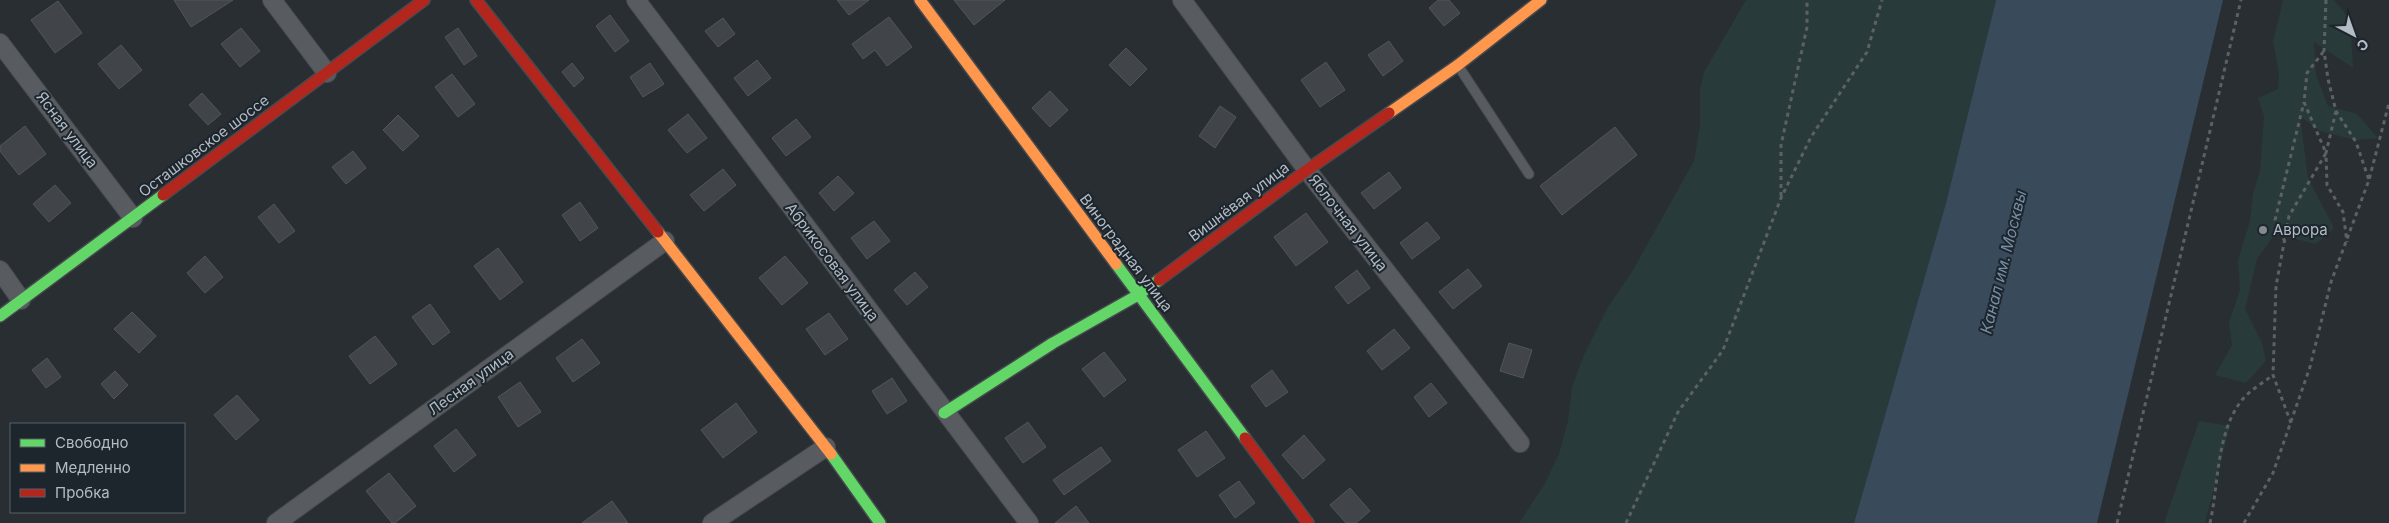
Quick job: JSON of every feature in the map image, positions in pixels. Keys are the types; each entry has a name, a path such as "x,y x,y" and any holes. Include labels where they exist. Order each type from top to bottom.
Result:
{"street":[{"path":"272,0 327,73"},
{"name":"Осташковское шоссе","path":"0,316 424,0"},
{"path":"476,0 826,447 880,523"},
{"name":"Абрикосовая улица","path":"636,0 944,413 1029,523"},
{"name":"Виноградная улица","path":"920,0 1308,523"},
{"name":"Яблочная улица","path":"1182,0 1307,170 1520,443"},
{"name":"Вишнёвая улица","path":"944,413 1053,343 1138,295 1307,170 1458,65 1541,0"},
{"name":"Ясная улица","path":"0,43 133,218"},
{"name":"Лесная улица","path":"276,523 665,241"},
{"path":"0,270 21,300"},
{"path":"712,523 826,447"}],"lane":[{"path":"1458,65 1529,174"}],"path":[{"path":"1781,198 1781,145 1807,26 1807,0"},
{"path":"1626,523 1678,412 1722,350 1781,198 1811,137 1867,52 1882,0"},
{"path":"2117,523 2241,0"},
{"path":"2326,0 2324,51 2328,79 2336,111 2356,142 2369,180"},
{"path":"2286,242 2275,220 2304,102 2307,72 2324,51"},
{"path":"2304,102 2326,153"},
{"path":"2244,523 2273,473 2291,423 2310,367 2331,282 2369,180 2389,104"},
{"path":"2336,111 2326,153 2327,185 2343,212 2347,242"},
{"path":"2291,423 2272,375 2276,286 2286,242 2289,216 2326,153"},
{"path":"2210,523 2221,450 2231,416 2243,398 2272,375"}],"shaded area":[{"path":"1746,0 1996,0 1946,203 1854,523 1519,523 1544,485 1559,454 1568,421 1572,387 1584,355 1608,307 1633,270 1694,161 1700,125 1700,89 1704,72"},
{"path":"2283,0 2334,0 2350,19 2353,68 2314,42 2316,75 2328,106 2357,114 2378,138 2355,140 2320,131 2300,116 2308,178 2334,228 2316,244 2275,234 2257,259 2245,309 2262,343 2266,361 2246,383 2215,375 2232,345 2229,322 2240,290 2238,260 2250,221 2253,194 2260,171 2264,116 2258,98 2278,89 2279,73 2273,42"},
{"path":"2199,421 2230,426 2205,523 2164,523"}],"water":[{"name":"Канал им. Москвы","path":"1996,0 2223,0 2097,523 1854,523 1946,203"}],"building":[{"path":"174,0 233,0 191,27"},
{"path":"837,0 869,0 849,15"},
{"path":"954,0 1005,0 974,25"},
{"path":"1438,0 1449,0 1460,13 1444,26 1429,8"},
{"path":"58,1 82,33 55,53 31,20"},
{"path":"610,15 629,41 615,52 596,26"},
{"path":"889,17 912,47 887,66 875,50 863,59 852,44"},
{"path":"723,18 735,34 718,47 705,31"},
{"path":"241,28 260,51 240,67 221,44"},
{"path":"458,28 477,56 464,65 445,37"},
{"path":"1389,41 1403,61 1383,76 1368,55"},
{"path":"121,45 142,70 119,89 98,64"},
{"path":"1126,48 1147,69 1130,86 1109,65"},
{"path":"757,60 771,78 748,96 734,78"},
{"path":"1326,62 1345,90 1320,107 1301,80"},
{"path":"572,63 584,78 574,87 562,72"},
{"path":"650,63 664,84 643,97 630,77"},
{"path":"452,74 475,104 458,117 435,87"},
{"path":"1050,91 1068,110 1050,127 1032,108"},
{"path":"202,93 221,114 208,125 189,105"},
{"path":"1220,106 1236,117 1215,148 1199,136"},
{"path":"688,114 707,138 687,153 668,130"},
{"path":"398,115 419,136 403,151 383,130"},
{"path":"796,119 811,137 786,156 772,138"},
{"path":"25,126 46,154 19,175 0,151 0,146"},
{"path":"1615,127 1637,155 1562,215 1540,186"},
{"path":"353,151 366,168 346,184 332,167"},
{"path":"723,169 736,185 704,211 690,195"},
{"path":"1389,172 1401,188 1374,209 1361,193"},
{"path":"838,176 854,193 834,211 819,193"},
{"path":"55,185 71,203 49,222 33,204"},
{"path":"580,202 598,228 580,241 562,215"},
{"path":"274,204 295,231 279,243 258,217"},
{"path":"1306,213 1328,242 1296,266 1274,237"},
{"path":"874,221 890,241 867,259 851,238"},
{"path":"1427,222 1440,238 1412,259 1400,243"},
{"path":"498,248 523,282 500,300 474,266"},
{"path":"205,256 223,277 205,293 187,273"},
{"path":"785,256 808,283 782,305 759,278"},
{"path":"1468,269 1482,286 1453,309 1439,292"},
{"path":"1357,270 1370,288 1348,304 1335,287"},
{"path":"915,272 928,287 907,305 894,290"},
{"path":"430,304 450,332 433,345 412,317"},
{"path":"132,312 156,336 139,353 114,329"},
{"path":"829,313 848,339 825,355 806,329"},
{"path":"1394,329 1410,348 1382,370 1367,351"},
{"path":"375,336 397,364 370,384 349,356"},
{"path":"582,339 600,363 573,382 556,358"},
{"path":"1509,343 1532,350 1523,378 1500,371"},
{"path":"1104,352 1126,380 1104,397 1082,369"},
{"path":"47,358 61,377 46,388 32,370"},
{"path":"1272,370 1288,392 1266,407 1251,386"},
{"path":"115,371 128,385 114,399 101,384"},
{"path":"892,378 907,401 887,414 872,391"},
{"path":"520,382 541,412 518,427 498,397"},
{"path":"1431,383 1447,403 1429,417 1414,397"},
{"path":"237,395 259,420 236,440 214,415"},
{"path":"736,403 757,432 723,458 701,430"},
{"path":"1028,422 1046,447 1023,463 1005,438"},
{"path":"456,429 476,455 454,472 434,446"},
{"path":"1206,431 1225,458 1197,477 1178,450"},
{"path":"1304,435 1325,460 1303,479 1282,455"},
{"path":"1101,447 1111,461 1064,495 1053,480"},
{"path":"389,473 416,506 395,523 392,523 366,491"},
{"path":"1239,481 1255,503 1235,518 1219,495"},
{"path":"1350,488 1370,511 1356,523 1346,523 1330,505"},
{"path":"612,501 628,523 582,523"},
{"path":"1076,506 1089,523 1055,523"}],"traffic: fast":[{"path":"0,316 163,195"},
{"path":"1116,264 1245,438"},
{"path":"944,413 1053,343 1138,295 1159,280"},
{"path":"831,454 880,523"}],"traffic: slow":[{"path":"920,0 1116,264"},
{"path":"1389,113 1458,65 1541,0"},
{"path":"658,232 831,454"}],"traffic: jam":[{"path":"163,195 424,0"},
{"path":"476,0 658,232"},
{"path":"1159,280 1307,170 1389,113"},
{"path":"1245,438 1308,523"}],"place":[{"name":"Аврора","path":"2263,230"}]}
